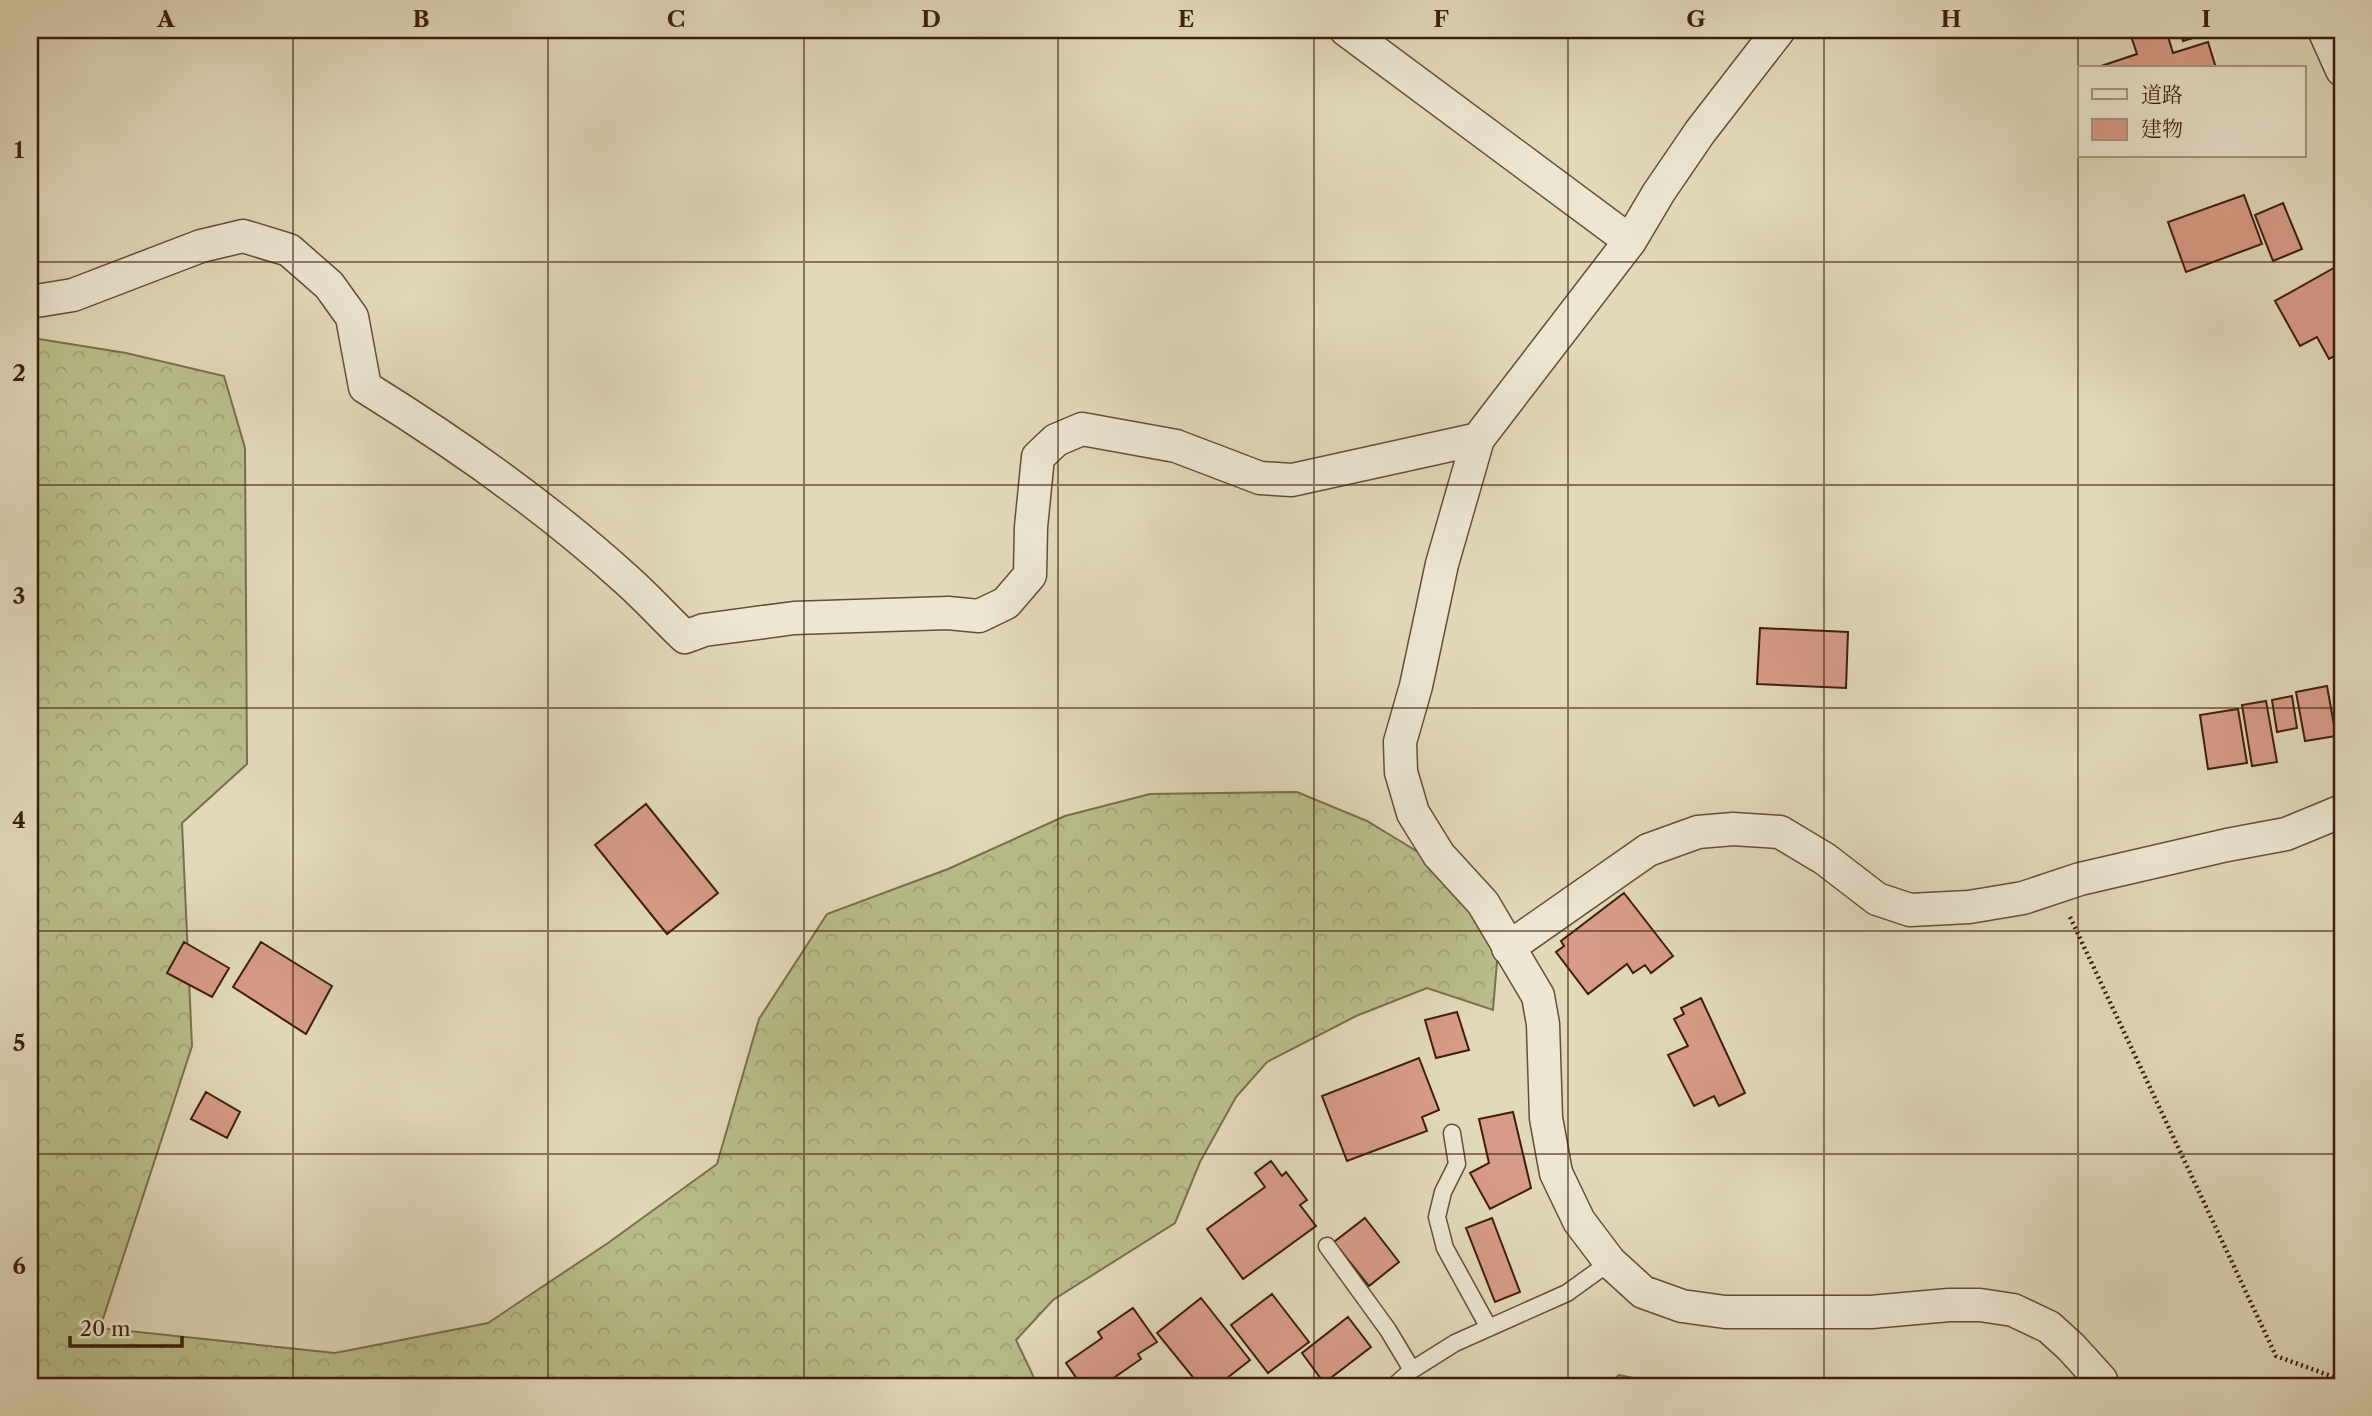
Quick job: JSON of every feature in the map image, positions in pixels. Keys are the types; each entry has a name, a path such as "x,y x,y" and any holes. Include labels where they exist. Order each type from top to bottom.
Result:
{"street":[{"path":"1346,30 1630,241"},
{"path":"1779,30 1700,132 1630,241 1478,439 1442,564 1416,686 1400,742 1401,772 1413,813 1438,855 1483,903 1538,996 1543,1024 1546,1118 1556,1173 1579,1221 1610,1262 1643,1292 1682,1306 1725,1312 1871,1312 1949,1305 1980,1305 2013,1310 2049,1327 2071,1347 2101,1380 2103,1386"},
{"path":"2324,30 2342,70"},
{"path":"30,302 73,295 201,246 243,236 289,250 329,285 352,317 365,387 432,428 547,514 628,580 685,638 705,630 794,618 948,613 979,616 1006,603 1030,575 1031,527 1038,457 1056,440 1082,429 1176,446 1260,478 1292,480 1478,439"},
{"path":"1508,948 1648,850 1698,832 1733,829 1780,832 1825,859 1877,899 1910,910 1969,907 2023,898 2080,879 2286,834 2342,811"}],"lane":[{"path":"1451,1133 1457,1164 1443,1192 1437,1217 1445,1248 1489,1328"},
{"path":"1327,1247 1388,1329 1412,1370"},
{"path":"1394,1386 1412,1370 1455,1343 1567,1293 1610,1262"}],"path":[{"path":"2056,887 2276,1356 2342,1380"}],"green space":[{"path":"30,339 126,353 224,376 245,448 247,764 182,823 192,1046 100,1328 335,1353 488,1323 608,1243 717,1164 759,1019 827,914 948,869 1065,816 1150,794 1297,792 1367,821 1418,852 1472,908 1498,950 1493,1010 1427,988 1356,1016 1267,1062 1236,1097 1200,1162 1175,1223 1053,1300 1016,1340 1038,1386 30,1386"},
{"path":"1619,1375 1673,1386 1606,1386"}],"building":[{"path":"2129,30 2166,30 2173,53 2208,42 2215,66 2101,66 2137,54"},
{"path":"2180,30 2220,30 2183,41"},
{"path":"2244,195 2262,244 2186,272 2168,222"},
{"path":"2283,203 2302,249 2273,261 2255,215"},
{"path":"2339,265 2342,270 2342,352 2329,359 2317,337 2300,346 2275,301"},
{"path":"1760,628 1848,632 1846,688 1757,684"},
{"path":"2327,686 2336,736 2305,741 2296,692"},
{"path":"2292,696 2297,728 2277,732 2272,700"},
{"path":"2266,701 2277,762 2252,766 2242,705"},
{"path":"2238,709 2247,763 2208,769 2200,715"},
{"path":"646,804 718,893 667,934 595,845"},
{"path":"1624,893 1673,956 1651,973 1645,965 1633,973 1627,964 1588,994 1556,952 1564,946 1561,941"},
{"path":"184,942 229,968 212,997 167,973"},
{"path":"261,942 332,986 306,1034 233,987"},
{"path":"1701,998 1745,1093 1719,1106 1714,1096 1694,1106 1668,1055 1688,1046 1674,1019 1684,1014 1681,1008"},
{"path":"1457,1012 1469,1050 1436,1058 1425,1020"},
{"path":"1419,1058 1439,1110 1422,1117 1427,1131 1347,1161 1322,1096"},
{"path":"206,1092 240,1112 227,1138 191,1119"},
{"path":"1513,1112 1531,1188 1490,1209 1470,1173 1489,1163 1479,1119"},
{"path":"1271,1161 1282,1176 1286,1172 1307,1200 1300,1205 1316,1226 1243,1279 1207,1229 1265,1187 1255,1173"},
{"path":"1365,1218 1399,1262 1369,1286 1334,1242"},
{"path":"1492,1218 1520,1292 1495,1302 1466,1228"},
{"path":"1272,1294 1309,1342 1268,1373 1231,1325"},
{"path":"1201,1298 1250,1360 1217,1386 1200,1386 1157,1333"},
{"path":"1133,1308 1157,1342 1138,1354 1141,1359 1115,1377 1122,1386 1082,1386 1066,1363 1102,1338 1098,1332"},
{"path":"1348,1317 1371,1347 1324,1383 1302,1353"}]}
